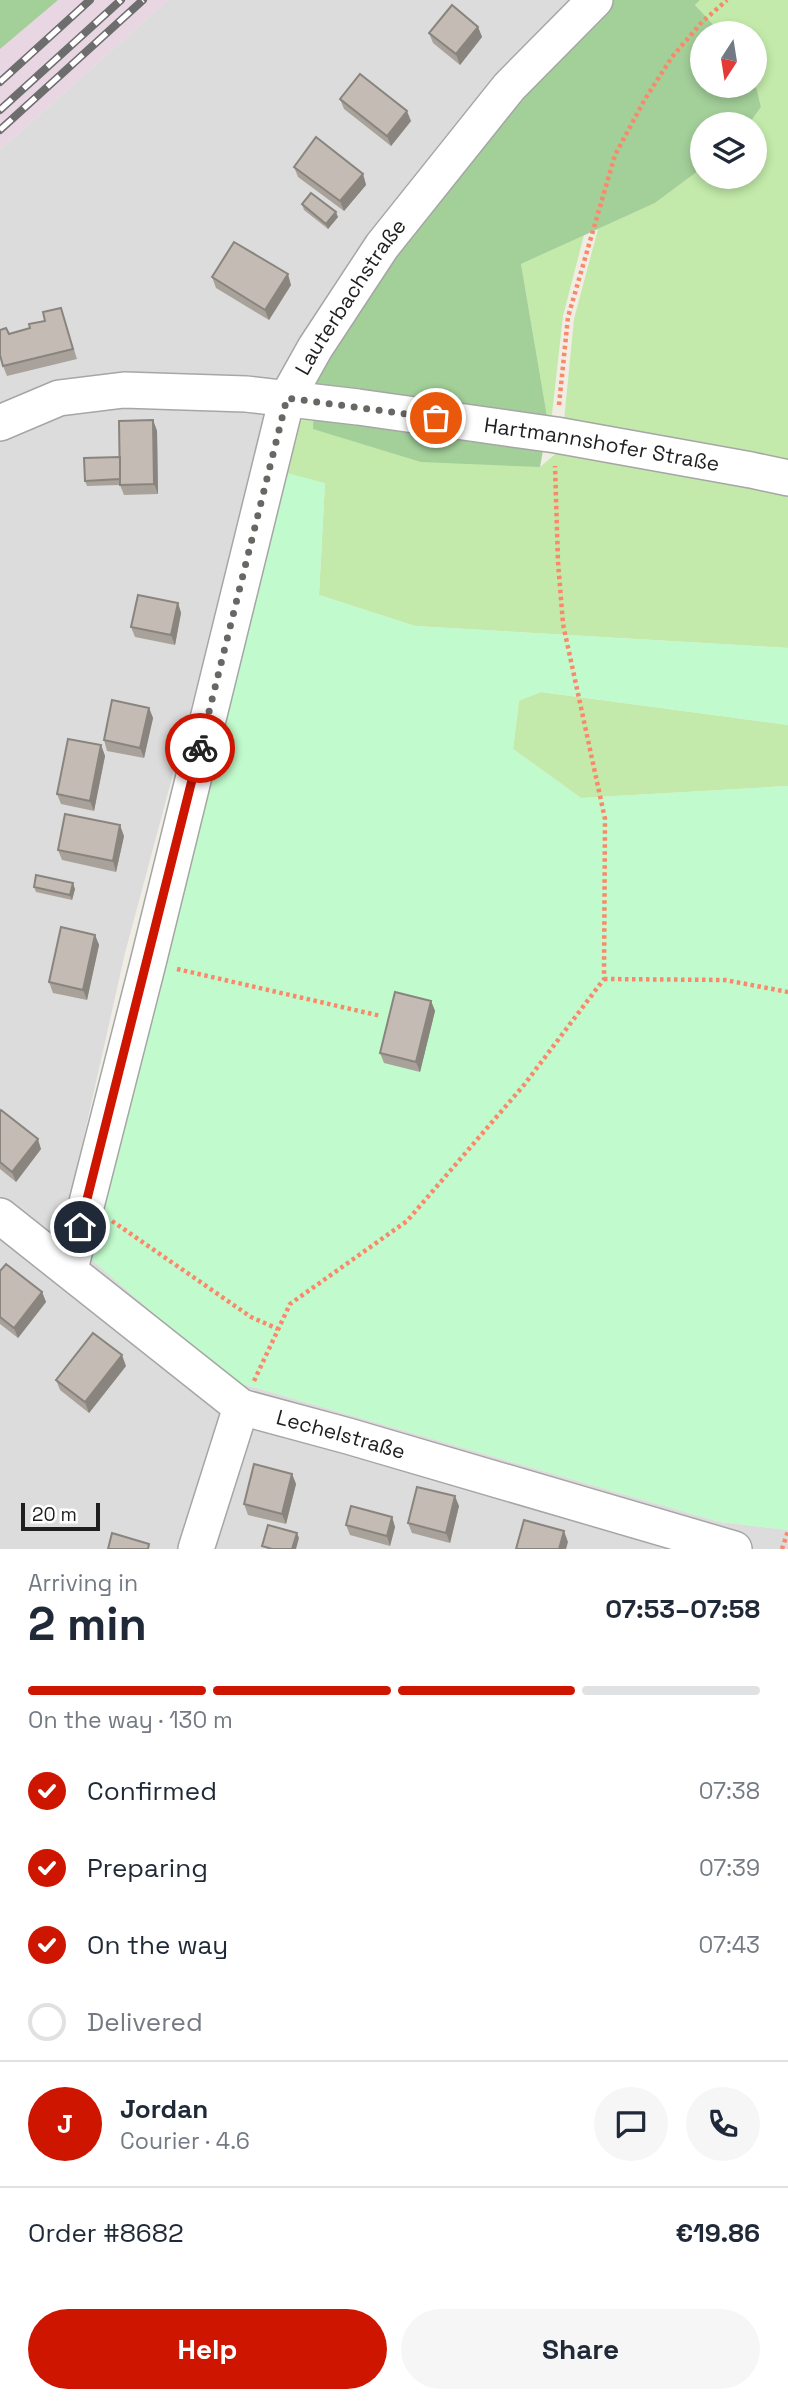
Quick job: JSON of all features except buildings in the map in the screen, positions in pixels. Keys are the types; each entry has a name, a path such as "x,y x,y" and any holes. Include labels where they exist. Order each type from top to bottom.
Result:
{"street":[{"name":"Lauterbachstraße","path":"70,1269 287,398 315,348 382,246 509,87 595,0"},
{"name":"Hartmannshofer Straße","path":"0,423 59,398 124,390 287,398 556,435 788,478"},
{"name":"Lechelstraße","path":"0,1216 241,1407 734,1549"},
{"path":"196,1549 241,1407"}],"path":[{"path":"241,1407 290,1304 407,1221 524,1085 604,979 604,819 563,624 554,481 568,317 615,155 645,99 672,57 702,22 727,0"},
{"path":"148,962 381,1016"},
{"path":"604,979 725,980 788,992"},
{"path":"86,1205 134,1235 251,1317 278,1329"},
{"path":"782,1549 788,1531"}],"shaded area":[{"path":"44,0 168,0 0,150 0,38"},
{"path":"168,0 610,0 315,373 245,506 125,953 64,1225 232,1381 720,1522 788,1530 788,1549 0,1549 0,150"}],"green space":[{"path":"0,0 58,0 0,49"},
{"path":"610,0 700,0 695,5 710,21 690,21 690,98 759,98 761,107 757,112 690,112 690,177 655,203 521,264 548,422 540,467 421,462 313,429 315,373 391,254 519,95"},
{"path":"700,0 788,0 788,468 563,431 574,319 598,229 655,203 690,177 690,189 767,189 767,112 757,112 761,107 759,98 767,98 767,21 710,21 695,5"},
{"path":"584,235 563,316 551,423 548,422 521,264"},
{"path":"313,414 540,467 560,450 788,488 788,648 415,626 319,595 325,484 279,471 294,424"},
{"path":"279,471 325,483 319,595 415,626 788,648 788,725 541,692 519,701 513,749 581,798 788,786 788,1530 720,1522 232,1381 86,1255"},
{"path":"541,692 788,725 788,786 581,798 513,749 519,700"}],"railway":[{"path":"0,82 90,0"},
{"path":"0,110 121,0"},
{"path":"0,130 143,0"}],"way so far":[{"path":"200,748 287,398 436,418"}],"route":[{"path":"80,1227 200,748"}]}
